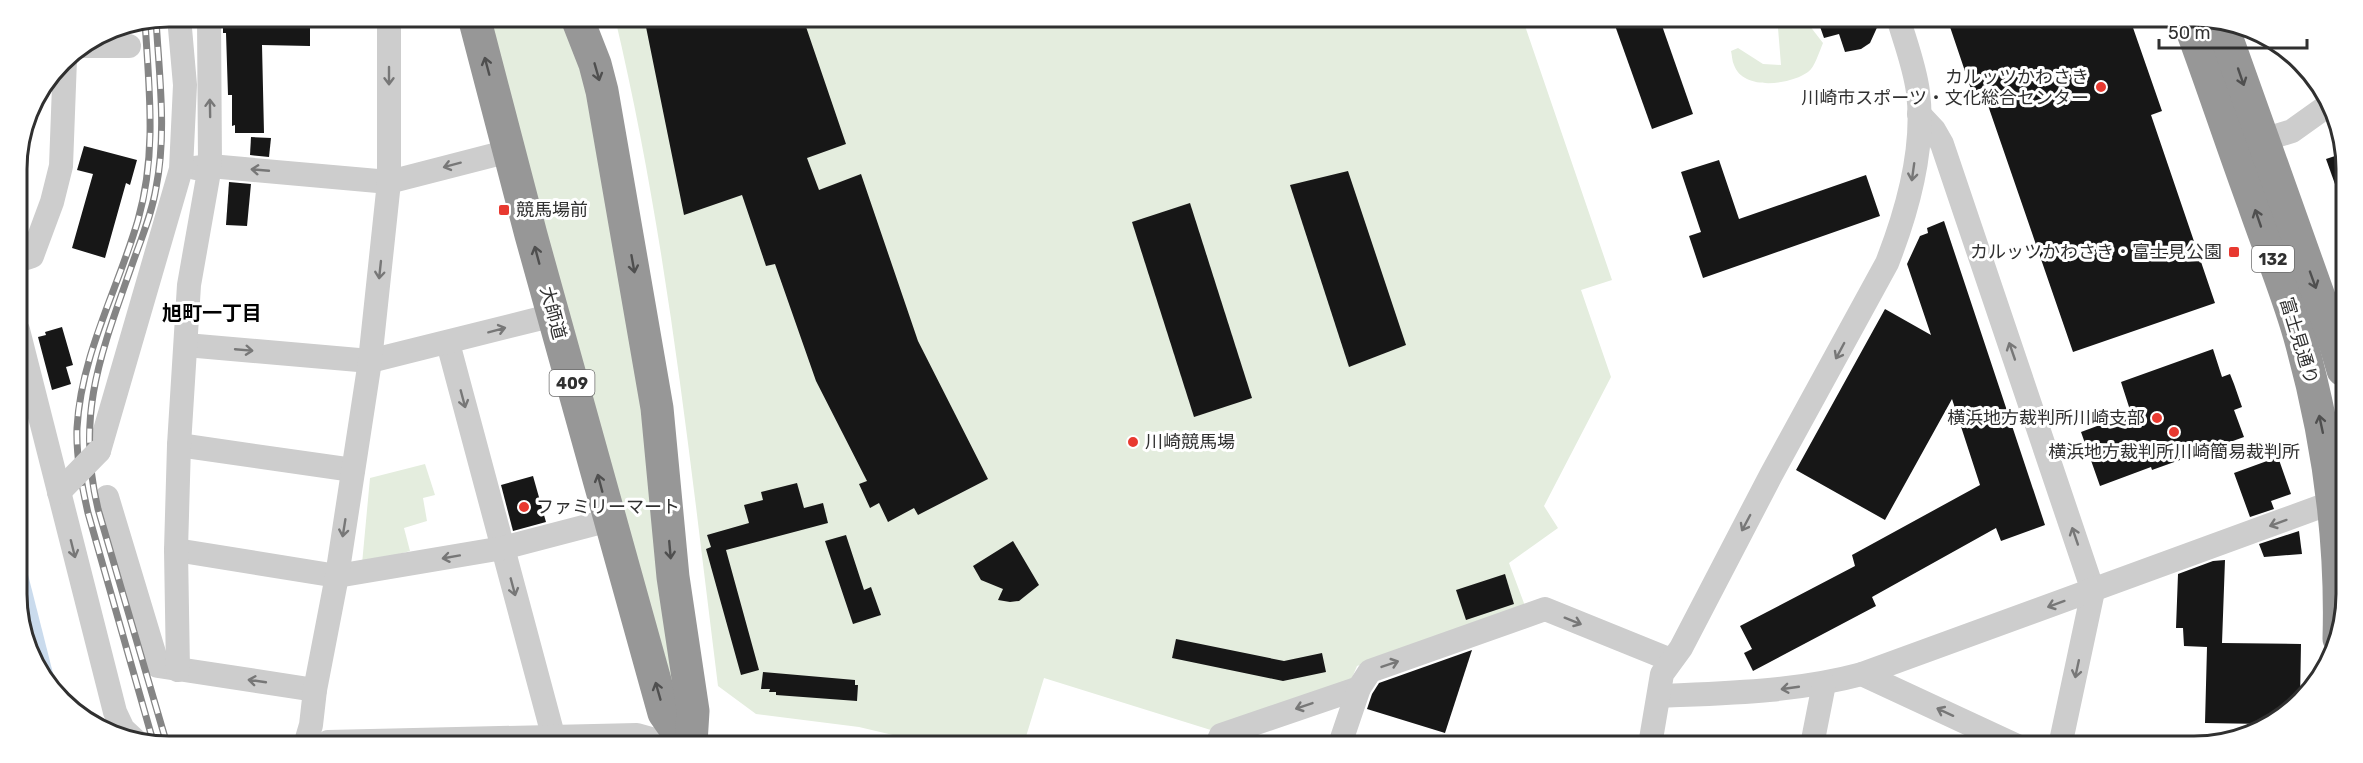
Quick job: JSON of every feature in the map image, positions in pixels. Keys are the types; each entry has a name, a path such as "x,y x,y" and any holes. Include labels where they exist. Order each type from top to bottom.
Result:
{"highway":[{"name":"大師道","path":"477,27 664,713 680,736"},
{"path":"581,27 602,90 655,396 673,577 693,711 691,736"},
{"name":"富士見通り","path":"2191,27 2298,332 2325,439 2336,534"},
{"name":"富士見通り","path":"2225,31 2277,136 2336,346"}],"street":[{"path":"59,492 99,451 181,169 185,86 180,27"},
{"path":"178,670 176,550 179,445 189,285 210,166 209,27"},
{"path":"308,736 337,576 370,361 389,182 389,27"},
{"path":"1652,736 1662,674 1681,648 1771,475 1887,263 1901,228 1911,189 1918,142 1919,114 1918,93 1912,64 1901,27"},
{"path":"98,46 129,46"},
{"path":"27,258 32,256 61,166 64,74"},
{"path":"2277,136 2322,109"},
{"path":"1919,114 1934,130 1942,144 2093,591 2062,736"},
{"path":"181,169 210,166 389,182 509,150"},
{"path":"186,345 370,361 554,315"},
{"path":"448,343 553,735"},
{"path":"27,366 116,712 126,729"},
{"path":"179,445 353,470"},
{"path":"107,496 158,666 315,690"},
{"path":"1659,696 1765,692 1824,684 1862,674 2333,502"},
{"path":"176,550 337,576 503,548 610,520"},
{"path":"1343,736 1359,688 1370,671 1545,609 1671,660"},
{"path":"1862,674 1995,736"},
{"path":"1814,736 1824,684"},
{"path":"1221,736 1359,688"},
{"path":"521,736 641,736"}],"green space":[{"path":"486,27 569,27 582,55 649,420 674,679 662,682"},
{"name":"川崎競馬場","path":"617,27 1525,27 1612,280 1581,290 1611,377 1544,506 1558,528 1509,563 1525,606 1357,666 1349,685 1214,731 1044,678 1026,736 897,736 859,727 756,714 718,686 676,350 633,100"},
{"path":"1811,27 1823,43 1815,63 1808,72 1790,80 1768,83 1747,79 1734,65 1731,51 1738,48 1763,64 1781,65 1778,28"},
{"path":"425,464 435,495 423,498 427,521 404,528 410,551 362,564 370,478"}],"water":[{"path":"27,571 54,677 42,657 30,622 27,603"}],"building":[{"path":"223,27 310,27 310,46 262,45 264,133 235,133 235,125 232,126 232,95 228,95 226,33 223,33"},
{"path":"646,27 806,27 846,144 807,158 819,190 861,174 918,341 988,479 918,515 914,508 888,522 879,503 870,508 859,484 867,481 816,381 775,264 766,266 742,195 684,215"},
{"path":"1616,27 1662,27 1693,114 1652,129"},
{"path":"1820,27 1877,27 1870,43 1861,49 1845,52 1839,34 1824,38"},
{"path":"1950,27 2133,27 2162,111 2151,115 2215,303 2073,352 1982,88 1972,92"},
{"path":"251,137 271,138 269,157 250,155"},
{"path":"84,146 137,160 130,185 126,183 105,258 72,248 93,174 77,170"},
{"path":"2335,156 2336,187 2326,159"},
{"path":"1719,160 1739,219 1866,175 1880,216 1703,278 1689,236 1701,232 1681,172"},
{"path":"1348,171 1406,345 1349,367 1290,185"},
{"path":"229,182 251,184 247,226 226,225"},
{"path":"1190,203 1252,398 1194,417 1132,222"},
{"path":"1944,221 2045,525 2001,541 1996,528 1872,597 1876,606 1753,671 1744,653 1752,649 1740,626 1855,566 1852,555 1980,485 1952,399 1885,520 1796,470 1885,309 1931,335 1907,264 1920,236 1928,233 1927,228"},
{"path":"62,327 73,365 66,367 71,384 52,390 38,337 46,335 45,332"},
{"path":"2213,349 2222,377 2230,374 2234,384 2242,407 2234,410 2244,437 2100,486 2081,432 2124,416 2123,413 2130,410 2121,382"},
{"path":"2278,457 2291,494 2271,501 2274,509 2250,517 2234,473"},
{"path":"533,476 546,522 513,531 501,485"},
{"path":"797,483 804,508 823,503 828,523 726,550 759,670 741,675 706,549 711,547 707,535 749,523 744,505 763,500 761,492"},
{"path":"2299,531 2302,554 2264,557 2259,544"},
{"path":"846,535 864,590 871,587 881,615 853,624 825,541"},
{"path":"1013,541 1039,585 1019,601 1010,602 998,600 1003,589 981,580 973,566"},
{"path":"2225,560 2222,643 2301,644 2300,689 2273,712 2251,724 2205,723 2207,647 2184,646 2183,628 2176,628 2178,574 2213,561"},
{"path":"1505,574 1514,604 1466,620 1456,590"},
{"path":"1176,639 1284,661 1322,653 1326,672 1283,681 1172,658"},
{"path":"1472,650 1445,733 1367,709 1379,683"},
{"path":"763,672 855,680 855,685 858,685 857,701 776,695 776,692 769,692 770,689 761,689"}],"railway":[{"path":"157,28 162,125 159,167 149,216 102,354 95,383 89,442 98,509 164,736"},
{"path":"146,29 150,96 150,146 144,195 130,246 85,374 77,428 77,450 88,513 151,735"}],"place":[{"name":"カルッツかわさき 川崎市スポーツ・文化総合センター","path":"2101,87"},
{"name":"競馬場前","path":"504,210"},
{"name":"カルッツかわさき・富士見公園","path":"2234,252"},
{"name":"横浜地方裁判所川崎支部","path":"2157,418"},
{"name":"横浜地方裁判所川崎簡易裁判所","path":"2174,432"},
{"name":"川崎競馬場","path":"1133,442"},
{"name":"ファミリーマート","path":"524,507"}],"district":[{"name":"旭町一丁目","path":"212,313"}]}
